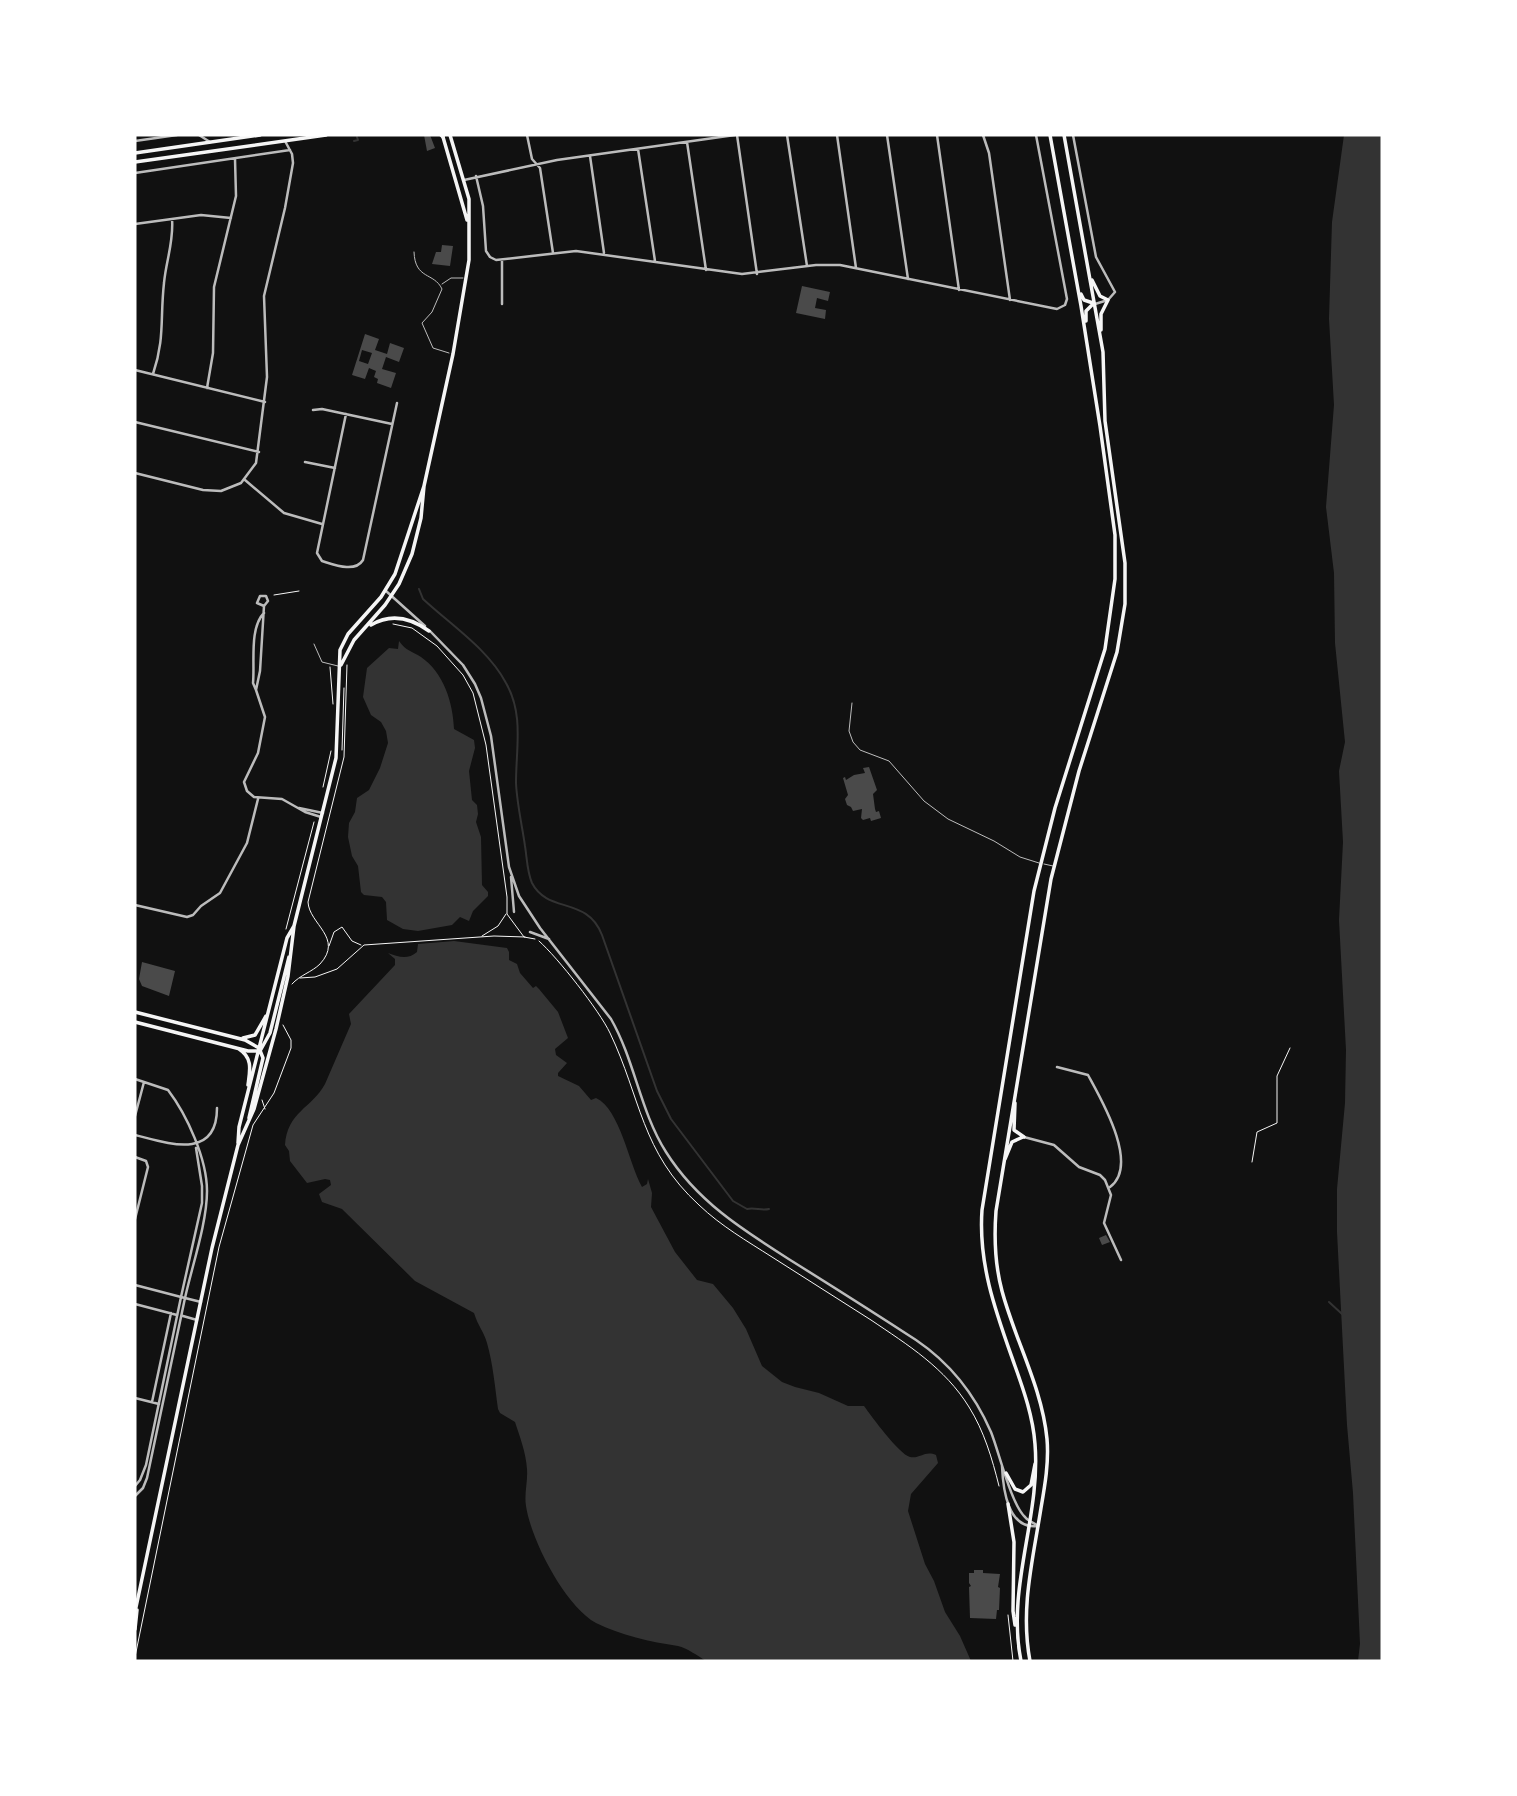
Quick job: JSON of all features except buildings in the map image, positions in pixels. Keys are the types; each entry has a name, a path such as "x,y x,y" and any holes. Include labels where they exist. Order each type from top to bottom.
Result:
{"main road":[{"path":"135,153 260,135"},
{"path":"135,162 326,135"},
{"path":"340,667 351,644 392,595 403,576 422,513 424,486 453,354 470,251 469,203 450,135"},
{"path":"1017,1634 1017,1596 1035,1488 1036,1459 1027,1403 988,1286 981,1230 985,1182 1026,933 1041,863 1055,808 1105,649 1114,593 1115,535 1088,345 1050,135"},
{"path":"1064,135 1101,340"},
{"path":"442,136 469,225"},
{"path":"454,174 464,180"},
{"path":"462,196 464,180"},
{"path":"1074,265 1082,297 1095,304"},
{"path":"1030,1661 1026,1605 1047,1469 1047,1439 1039,1399 1005,1300 997,1265 995,1221 1040,936 1054,866 1079,771 1114,661 1125,604 1125,563 1107,431 1101,340 1101,313 1108,300 1100,296 1090,275"},
{"path":"1088,345 1086,314 1089,306 1095,304"},
{"path":"135,1612 213,1243 238,1145 249,1120 276,1029 294,926 337,749 339,654 346,638 386,590 401,561 424,486"},
{"path":"363,629 380,620 398,618 415,622 429,631"},
{"path":"238,1145 239,1127 287,938 294,926"},
{"path":"260,1050 270,1033 294,938"},
{"path":"232,1037 246,1038 255,1035 270,1008"},
{"path":"135,1012 249,1041 260,1050 263,1058 249,1120"},
{"path":"135,1022 230,1046 260,1050"},
{"path":"230,1046 242,1051 249,1060 246,1103"},
{"path":"1015,1087 1014,1130 1024,1137"},
{"path":"1003,1164 1012,1142 1024,1137"},
{"path":"1006,1472 1017,1491 1025,1492 1031,1485 1036,1459"},
{"path":"1008,1504 1014,1542 1013,1611 1021,1661"},
{"path":"135,1629 137,1604"}],"street":[{"path":"135,141 177,135"},
{"path":"199,135 210,142"},
{"path":"278,135 285,141"},
{"path":"135,473 209,491 226,490 245,480 254,467 259,452 267,377 264,296 293,163 283,135"},
{"path":"527,135 532,159 540,168 553,253"},
{"path":"464,180 536,164 736,135 757,274"},
{"path":"787,135 807,266"},
{"path":"837,135 856,268"},
{"path":"887,135 908,279"},
{"path":"937,135 959,290"},
{"path":"983,135 989,153 1010,300"},
{"path":"477,176 483,206 486,251 492,259 502,261 576,251 733,274 757,274 832,265 1051,309 1066,305 1067,299 1036,135"},
{"path":"1073,135 1096,257 1115,292 1108,300 1095,304"},
{"path":"687,142 706,270"},
{"path":"638,149 655,261"},
{"path":"135,173 290,150"},
{"path":"590,156 604,253"},
{"path":"207,387 213,344 214,287 236,189 235,159"},
{"path":"135,224 209,215 231,218"},
{"path":"153,374 162,343 163,291 172,243 172,219"},
{"path":"502,261 502,304"},
{"path":"135,370 265,402"},
{"path":"346,414 317,550 319,557 325,562 352,568 363,563 397,403"},
{"path":"313,410 322,409 392,424"},
{"path":"135,422 259,452"},
{"path":"305,462 335,468"},
{"path":"245,480 284,513 323,524"},
{"path":"386,590 463,665 481,698 491,736 511,874 513,912"},
{"path":"256,690 260,674 264,606"},
{"path":"265,612 259,619 255,634 253,683 265,717 258,753 244,782 248,793 258,799 282,799 320,815"},
{"path":"135,905 187,917 216,898 247,844 258,799"},
{"path":"299,808 320,815"},
{"path":"511,874 522,901 611,1019 654,1130 669,1157 693,1188 734,1223 939,1358 956,1375 975,1401 991,1432 1002,1465 1008,1504 1016,1520 1029,1528 1038,1526"},
{"path":"530,932 549,939"},
{"path":"1058,1067 1088,1075 1119,1142 1122,1156 1120,1168 1115,1181 1109,1187"},
{"path":"135,1079 169,1090 202,1156 207,1195 146,1465 135,1486"},
{"path":"135,1116 144,1082"},
{"path":"135,1135 177,1146 195,1143 210,1135 218,1108"},
{"path":"1024,1137 1054,1145 1079,1167 1103,1178 1111,1195 1104,1223 1121,1260"},
{"path":"135,1157 146,1161 148,1167 135,1219"},
{"path":"135,1285 201,1302"},
{"path":"135,1304 197,1320"},
{"path":"152,1402 171,1313"},
{"path":"135,1496 146,1484 179,1315"},
{"path":"135,1398 159,1404"},
{"path":"1002,1465 1017,1504 1026,1518 1038,1526"},
{"path":"140,1480 146,1484"}],"lane":[{"path":"414,252 419,271 442,289 439,300 422,323 433,348 453,354"},
{"path":"440,286 451,278 467,278"},
{"path":"313,644 320,660 340,667"},
{"path":"852,703 849,731 860,750 889,761 924,801 948,819 1020,857 1054,866"}],"path":[{"path":"274,596 299,591"},
{"path":"389,624 412,628 437,646 463,675 473,693 486,745 507,911 527,938"},
{"path":"328,947 326,933 310,911 308,902 344,757 348,662"},
{"path":"330,664 333,712"},
{"path":"323,790 331,752"},
{"path":"286,930 320,815"},
{"path":"481,937 498,926 507,911"},
{"path":"289,989 297,979 320,963 334,932 342,927 352,941 364,945 500,935 538,940 602,1018 614,1043 647,1136 682,1188 699,1206 726,1227 909,1345 939,1369 959,1392 976,1419 987,1444 1001,1493"},
{"path":"297,979 337,969 364,945"},
{"path":"135,1657 219,1247 253,1125 274,1093 291,1050 291,1040 282,1020"},
{"path":"1252,1162 1258,1132 1277,1123 1277,1076 1290,1048"},
{"path":"1008,1612 1013,1661"}],"shaded area":[{"path":"1344,135 1382,135 1382,1661 1358,1661 1360,1644 1353,1493 1337,1232 1337,1189 1345,1103 1346,1050 1339,920 1343,842 1339,771 1345,742 1335,643 1334,573 1326,507 1334,405 1329,319 1332,222"},
{"path":"399,641 436,671 446,689 454,729 474,740 475,748 469,771 472,800 477,805 476,822 481,837 482,885 488,892 488,896 473,911 469,921 460,917 452,925 418,931 403,929 387,920 386,902 382,897 364,895 361,892 358,866 352,856 348,837 349,823 355,812 357,798 369,790 388,743 386,731 381,722 371,715 363,697 367,668 389,648 398,649"},
{"path":"454,941 507,948 509,960 517,964 520,973 533,988 536,986 539,989 558,1012 568,1038 555,1049 556,1055 567,1063 558,1076 579,1086 591,1100 596,1098 611,1113 642,1187 647,1184 648,1179 652,1193 651,1207 675,1252 697,1280 713,1284 733,1308 746,1329 762,1366 782,1382 819,1393 848,1406 864,1406 893,1442 910,1457 929,1453 936,1455 938,1463 911,1494 908,1511 925,1564 945,1612 971,1661 706,1661 681,1647 636,1638 596,1623 584,1614 562,1587 542,1553 529,1520 524,1451 515,1422 498,1409 486,1339 474,1313 415,1281 342,1209 322,1202 319,1194 331,1185 330,1180 307,1183 290,1161 285,1145 290,1125 325,1084 351,1024 349,1014 395,965 395,959 388,953 407,957 417,952 418,944"}],"waterway":[{"path":"354,141 358,140 357,137"},
{"path":"419,589 423,599 489,659 512,695 518,732 516,783 532,883 539,893 548,899 587,915 595,923 602,935 657,1091 671,1119 733,1201 747,1209 769,1209"},
{"path":"1329,1302 1342,1314"}]}
